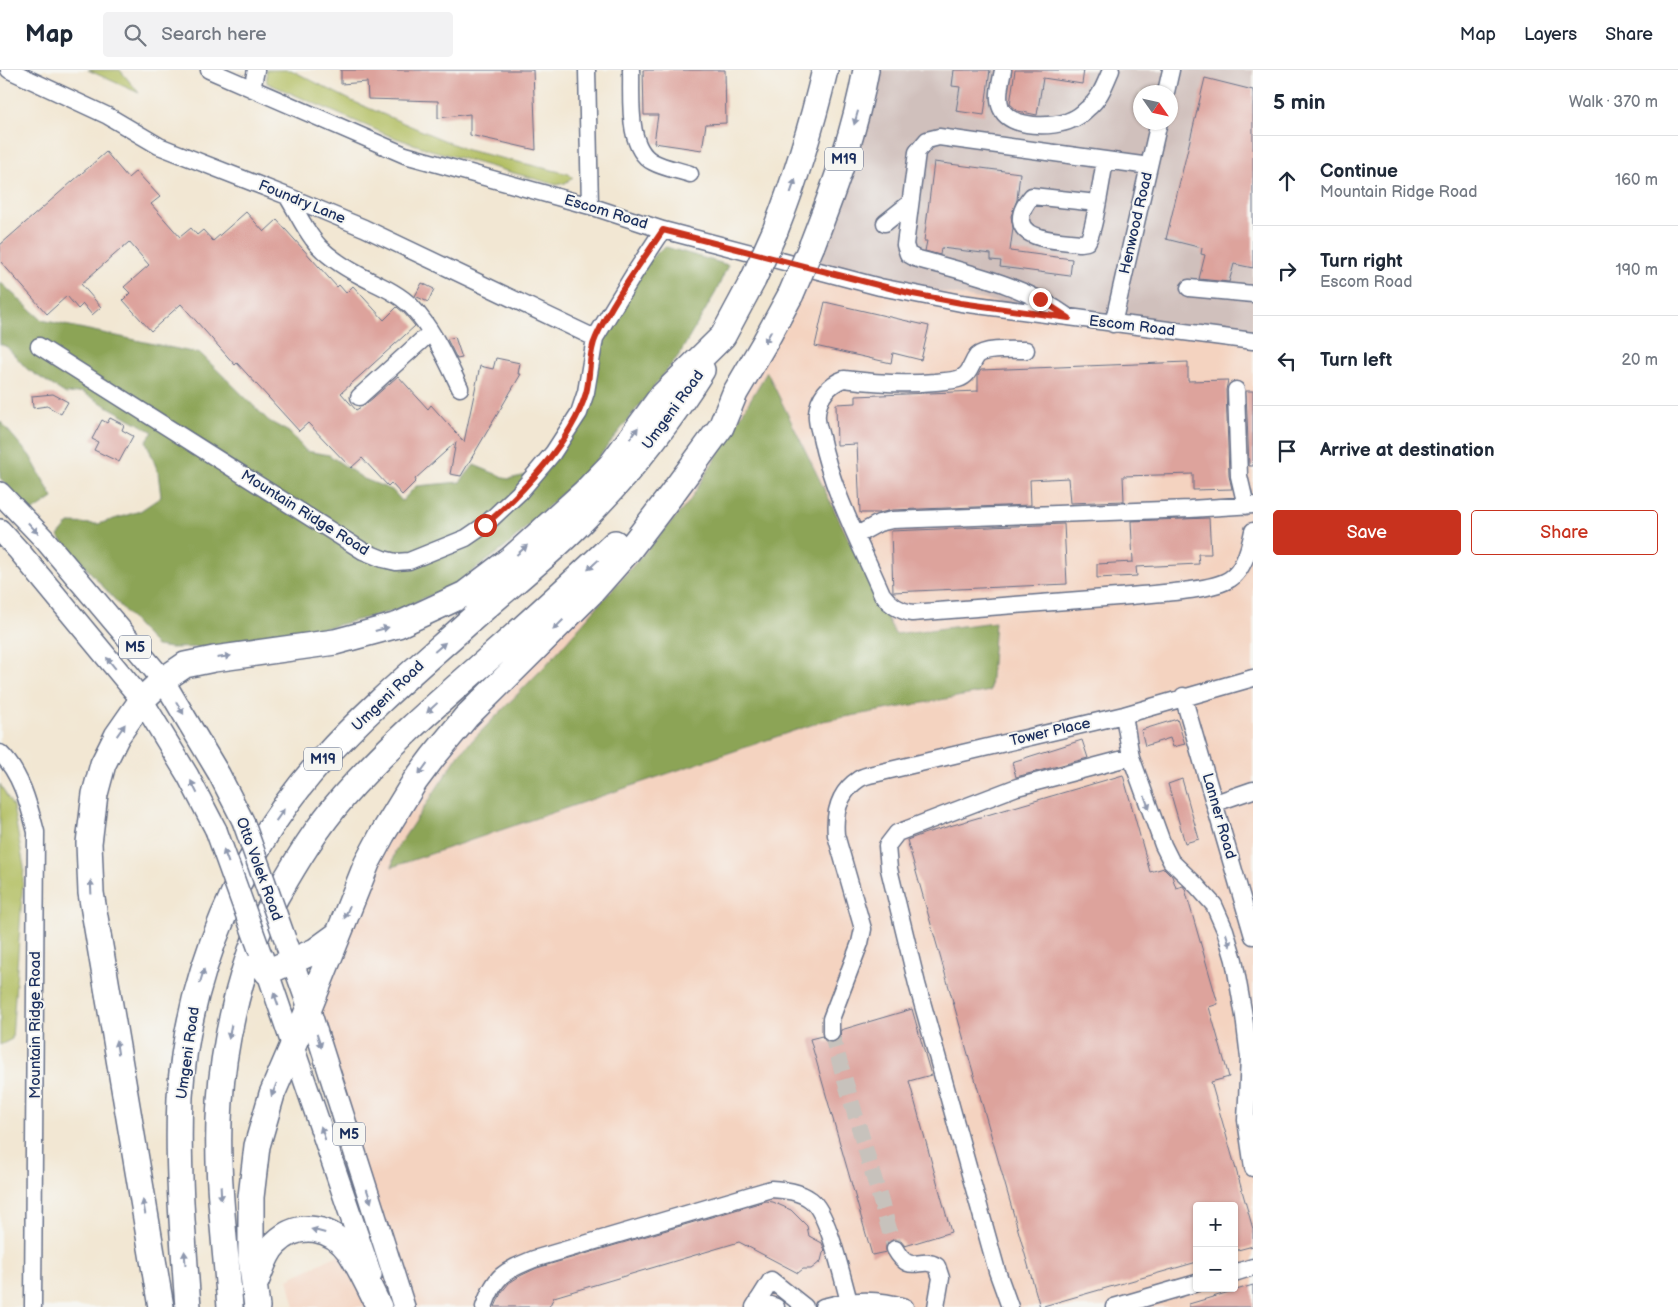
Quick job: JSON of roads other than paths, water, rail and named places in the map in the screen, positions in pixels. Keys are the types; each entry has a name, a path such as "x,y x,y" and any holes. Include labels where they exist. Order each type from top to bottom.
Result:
{"highway":[{"name":"M19","path":"723,336 775,231 792,188 813,121 825,70"},
{"name":"M19","path":"230,1307 221,1209 218,1146 220,1099 226,1053 243,976 258,931 297,860 319,828 344,797 381,757 434,706 573,583 630,529 697,449 735,393 791,294 840,173 860,106 866,70"},
{"path":"161,1307 91,893 89,843 95,794 103,764 117,736 142,700 163,680 185,665 214,659 335,642 398,625 465,594 511,559 585,492 611,465 661,397 723,336"},
{"name":"Umgeni Road","path":"188,1307 180,1188 179,1139 184,1060 198,990 210,950 247,866 281,813 323,759 398,684 578,526 611,490 645,450 682,401 723,336"},
{"path":"256,1296 251,1258 251,1197 257,1146 272,1094 309,1008 337,935 382,835 406,794 466,717 590,594 629,550 721,427 735,393"},
{"path":"264,962 289,950 315,951 337,935"},
{"path":"256,1296 268,1253 276,1242 295,1231 306,1228 320,1230 336,1237 349,1252 380,1307"}],"main road":[{"name":"Otto Volek Road","path":"0,493 45,540 163,680 219,774 243,821 309,1008 404,1307"},
{"name":"Otto Volek Road","path":"0,530 142,700 188,776 216,830 264,962 356,1229 380,1307"}],"street":[{"name":"Foundry Lane","path":"9,70 108,116 159,146 364,228 595,338"},
{"name":"Escom Road","path":"209,70 405,155 590,206 663,230 913,294 961,303 1069,318 1253,341"},
{"path":"252,88 256,70"},
{"path":"587,70 590,206"},
{"path":"631,70 632,122 639,146 653,162 690,174"},
{"path":"1003,70 999,100 1004,113 1014,121 1036,126 1071,121 1088,109 1096,100 1111,70"},
{"path":"1168,85 1171,70"},
{"name":"Henwood Road","path":"1113,324 1157,130"},
{"path":"1069,318 1040,299 990,279 912,256 908,252 905,245 915,158 920,147 931,138 939,137 1148,166"},
{"path":"1097,204 1032,196 1021,213 1022,227 1026,232 1034,236 1081,243 1087,242 1090,236 1097,204 1105,161"},
{"path":"287,196 313,240 324,251 340,264 403,298 411,306 431,332 460,388"},
{"path":"885,223 910,203"},
{"name":"Mountain Ridge Road","path":"39,346 363,550 383,559 396,562 409,561 466,538 485,525 520,493 553,454 579,413 586,392 595,338 663,230"},
{"path":"1189,288 1253,294"},
{"path":"358,396 431,332"},
{"path":"1026,350 982,353 977,356 971,369 956,380 896,384 844,380 837,382 826,391 817,413 824,454 840,498 882,594 888,602 898,609 912,613 1159,593 1212,586 1232,578 1238,571 1245,557 1253,532"},
{"path":"857,535 879,523 892,520 1249,505 1239,476 1236,390"},
{"name":"Tower Place","path":"831,1033 831,1019 860,943 863,929 836,835 834,820 838,804 848,788 860,778 882,772 1124,715 1183,696 1253,678"},
{"name":"Lanner Road","path":"1183,696 1253,936"},
{"path":"1124,715 1131,757 1163,845 1171,861 1196,884 1214,905 1232,953 1244,1016 1249,1058 1246,1120 1253,1168"},
{"name":"Mountain Ridge Road","path":"0,753 6,759 28,798 36,832 33,1307"},
{"path":"1010,1307 997,1271 917,984 889,869 887,846 897,833 1017,787 1131,757"},
{"path":"1215,803 1253,790"},
{"path":"484,1307 495,1282 508,1269 544,1256 771,1189 792,1191 812,1201 826,1222 849,1301"},
{"path":"895,1249 901,1260 907,1263 933,1263 937,1266 941,1278 936,1307"},
{"path":"1238,1271 1253,1267"},
{"path":"776,1307 756,1304 771,1280 805,1307"},
{"path":"1114,1307 1193,1284"},
{"path":"823,1307 849,1301 873,1300 905,1307"}],"tunnel":[{"path":"831,1033 895,1249"}]}
